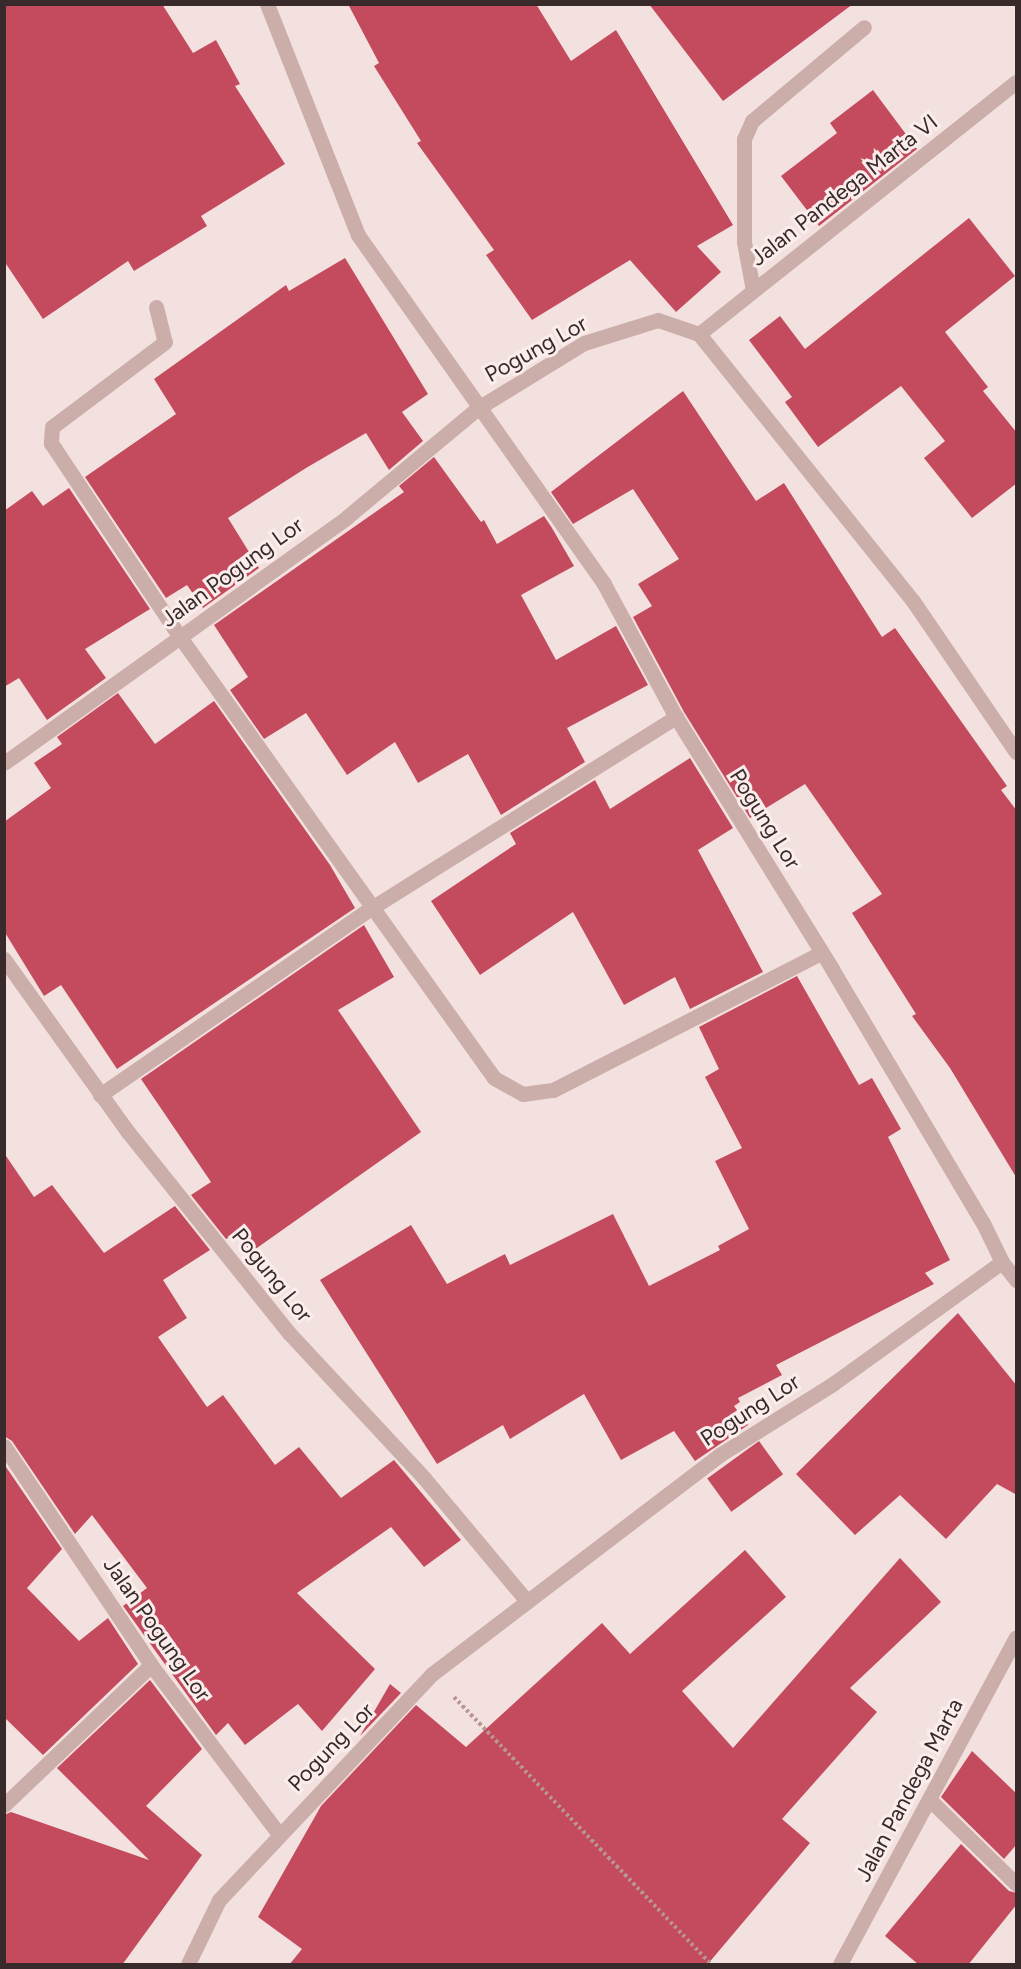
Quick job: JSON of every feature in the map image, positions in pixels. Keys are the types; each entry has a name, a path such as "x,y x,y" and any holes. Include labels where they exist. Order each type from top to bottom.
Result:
{"street":[{"name":"Pogung Lor","path":"267,4 358,235 477,408 604,584 676,717 822,952 983,1223 1002,1262 1017,1280"},
{"path":"753,290 744,242 744,139 752,121 864,27"},
{"name":"Jalan Pandega Marta VI","path":"699,334 1017,82"},
{"path":"156,307 165,342 52,427 51,443 180,637 494,1078 523,1094 553,1090 822,952"},
{"name":"Pogung Lor","path":"477,408 584,343 658,320 699,334"},
{"path":"699,334 913,601 1017,752"},
{"name":"Jalan Pogung Lor","path":"4,763 347,517 477,408"},
{"path":"100,1095 373,907 676,717"},
{"name":"Pogung Lor","path":"4,959 100,1095 289,1333 424,1478 526,1600"},
{"name":"Pogung Lor","path":"188,1965 219,1900 432,1674 526,1600 721,1454 834,1383 1002,1262"},
{"name":"Jalan Pogung Lor","path":"4,1446 151,1665 279,1834"},
{"name":"Jalan Pandega Marta","path":"840,1965 1017,1637"},
{"path":"4,1805 151,1665"},
{"path":"929,1799 1017,1884"}],"path":[{"path":"432,1674 711,1965"}],"building":[{"path":"4,4 162,4 193,53 216,40 240,84 235,86 285,164 201,216 207,226 134,271 128,261 43,319 4,261"},
{"path":"348,4 536,4 571,61 616,30 733,225 697,246 721,272 676,312 630,260 532,320 486,255 494,250 417,143 421,141 374,66 379,63"},
{"path":"649,4 853,4 723,101"},
{"path":"873,90 917,149 819,226 781,176 837,133 830,123"},
{"path":"969,218 1015,276 945,332 988,387 983,391 1017,433 1017,483 972,518 924,458 945,441 901,386 818,447 785,402 792,397 749,340 780,316 805,349"},
{"path":"345,258 428,394 402,412 423,441 389,470 366,433 306,468 228,518 259,568 203,608 187,585 166,598 85,477 176,414 154,379 286,285 289,291"},
{"path":"683,391 756,501 784,483 882,637 895,628 1007,786 1001,790 1017,811 1016,1177 950,1068 912,1016 916,1014 852,913 882,894 805,784 750,818 684,712 633,617 652,606 638,584 679,559 633,489 573,524 551,492"},
{"path":"434,457 481,522 484,520 497,544 544,516 552,528 574,566 521,595 556,660 616,626 648,685 567,728 585,762 501,815 468,754 418,783 395,742 347,775 306,713 264,739 230,690 248,677 214,625 404,492 399,486"},
{"path":"69,488 150,609 85,649 106,678 47,720 19,678 4,687 4,511 32,491 43,506"},
{"path":"118,693 155,744 214,701 330,865 355,908 117,1069 61,985 44,996 4,931 4,822 51,788 34,763 62,744 57,737"},
{"path":"690,758 733,828 698,850 763,972 690,1009 675,977 624,1005 573,912 480,975 431,901 516,844 510,833 595,780 610,809"},
{"path":"364,925 394,977 338,1010 421,1132 251,1252 236,1233 226,1239 191,1195 211,1182 141,1079"},
{"path":"797,976 859,1085 872,1078 901,1129 888,1137 950,1260 925,1273 934,1284 776,1365 782,1375 738,1398 740,1402 734,1406 748,1425 695,1461 674,1431 621,1460 584,1394 510,1439 503,1425 437,1464 320,1280 411,1225 447,1284 505,1254 510,1265 613,1214 649,1286 720,1250 718,1246 749,1229 715,1161 742,1148 705,1077 719,1069 699,1027"},
{"path":"4,1153 34,1197 52,1185 104,1253 175,1206 210,1250 163,1280 187,1318 158,1337 207,1407 223,1395 275,1465 299,1447 341,1498 394,1460 461,1540 424,1567 391,1527 297,1593 375,1669 322,1731 298,1704 245,1745 228,1723 216,1735 123,1606 147,1588 92,1515 75,1534 12,1441 4,1436"},
{"path":"958,1313 1017,1386 1017,1495 997,1484 946,1539 900,1495 855,1535 796,1474"},
{"path":"759,1441 783,1474 731,1512 707,1479"},
{"path":"4,1464 62,1549 27,1588 79,1641 108,1618 138,1664 43,1755 4,1717"},
{"path":"745,1550 786,1597 682,1691 733,1748 900,1558 941,1602 850,1688 877,1712 782,1819 810,1843 707,1965 289,1965 302,1949 258,1917 321,1806 416,1705 466,1747 602,1623 630,1654"},
{"path":"150,1680 202,1749 146,1806 202,1855 122,1965 4,1965 4,1815 11,1812 149,1860 57,1768"},
{"path":"390,1684 401,1693 360,1736"},
{"path":"972,1751 1017,1794 1017,1844 1004,1859 941,1797"},
{"path":"961,1844 1009,1891 1017,1893 1017,1904 968,1965 919,1965 885,1936"}]}
